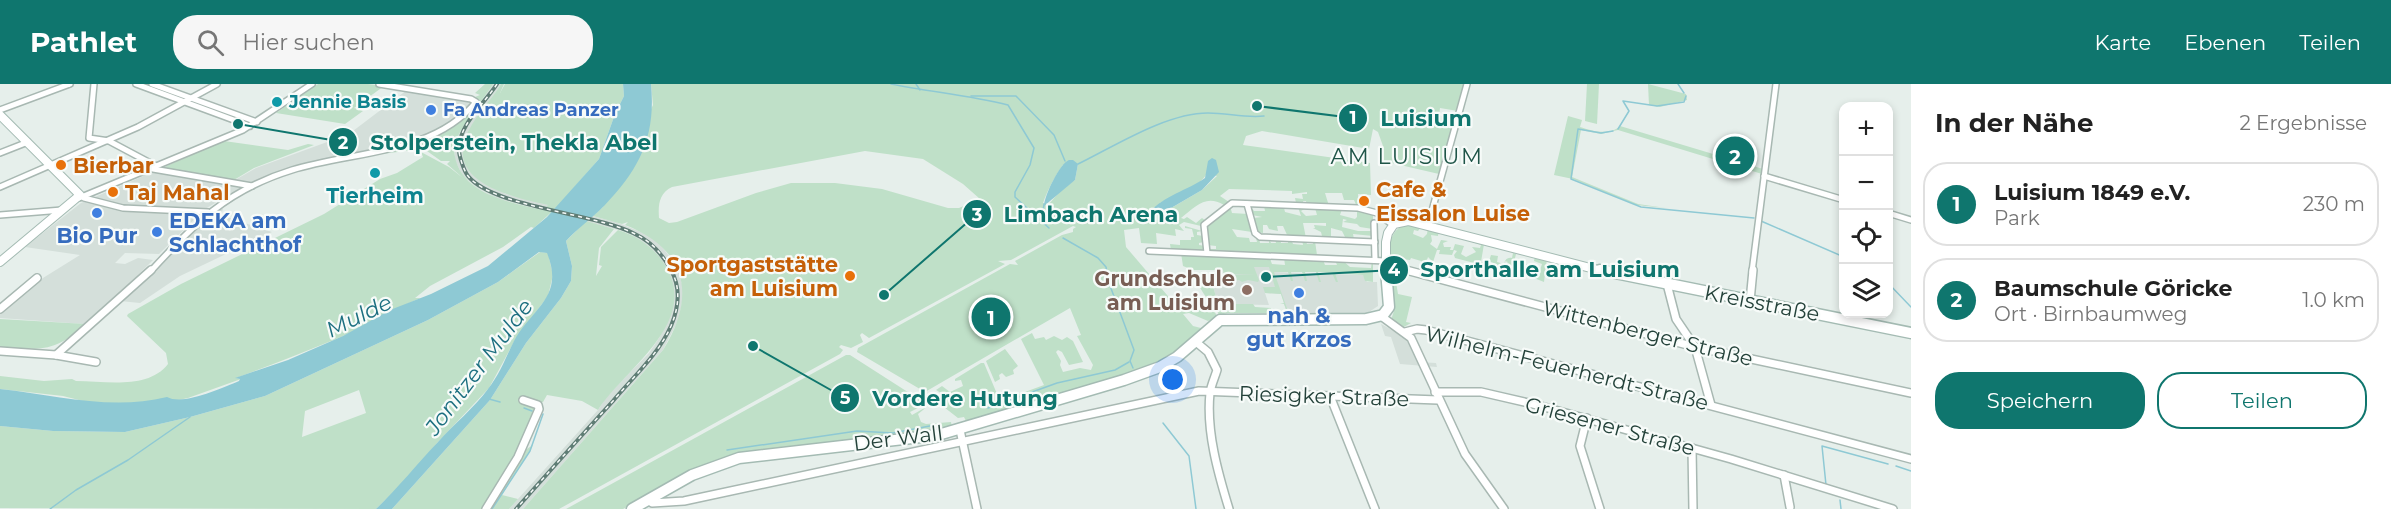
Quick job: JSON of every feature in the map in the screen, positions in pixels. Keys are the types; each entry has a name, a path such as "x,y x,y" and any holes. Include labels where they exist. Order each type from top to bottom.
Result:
{"main road":[{"path":"0,115 80,193 79,198 0,262"},
{"name":"Kreisstraße","path":"1393,225 1407,221 1428,225 1597,270 1911,333"},
{"path":"1196,342 1213,324 1225,319 1357,319 1386,314 1389,307 1386,263 1389,230 1393,225"},
{"name":"Der Wall","path":"632,509 705,469 739,458 829,446 962,435 1150,371 1177,357 1196,342"}],"street":[{"path":"0,110 70,84"},
{"path":"94,84 88,136 91,139 109,141 154,168 252,186"},
{"path":"136,84 257,123"},
{"path":"152,84 250,126"},
{"path":"0,187 109,141 190,101 217,84"},
{"path":"79,198 257,123 312,84"},
{"path":"56,356 128,293 208,213 252,186 313,164 394,147 426,137 467,114 475,104 475,100 471,99 379,84"},
{"path":"1428,225 1467,84"},
{"path":"1750,301 1776,84"},
{"path":"0,153 28,142"},
{"path":"1764,176 1839,198"},
{"path":"79,198 123,208 208,213"},
{"path":"1247,204 1255,233 1260,237 1375,242"},
{"path":"1207,253 1203,230 1205,224 1228,205 1358,208 1377,213 1393,225"},
{"path":"0,215 64,210"},
{"path":"1893,215 1911,220"},
{"path":"1374,223 1375,259"},
{"name":"Wittenberger Straße","path":"1149,250 1375,259 1695,348 1911,393"},
{"path":"0,309 37,278"},
{"path":"1667,284 1676,317 1695,348 1711,405"},
{"name":"Wilhelm-Feuerherdt-Straße","path":"1382,316 1405,332 1417,329 1426,330 1911,459"},
{"path":"1405,332 1411,338 1465,454 1504,509"},
{"path":"1196,342 1208,352 1216,370 1210,392 1216,457 1229,509"},
{"path":"0,351 96,362"},
{"name":"Riesigker Straße","path":"648,500 652,502 684,501 962,435 1188,394 1210,392 1438,400"},
{"name":"Griesener Straße","path":"1435,392 1481,392 1587,418 1893,509"},
{"path":"1330,396 1375,509"},
{"path":"486,509 518,457 539,409 535,403 523,400"},
{"path":"1587,418 1580,446 1600,509"},
{"path":"962,435 977,509"},
{"path":"1692,448 1693,509"},
{"path":"1784,475 1790,507"}],"shaded area":[{"path":"493,84 501,84 466,137 478,179 506,194 616,222 646,234 659,243 677,266 684,291 679,319 663,350 523,509 509,509 598,410 606,397 649,353 659,338 667,322 667,269 650,247 626,232 498,199 477,188 463,176 454,159 456,138"},
{"path":"407,90 471,100 473,103 462,116 441,129 416,139 303,164 253,183 235,180 256,168 349,134"},
{"path":"155,171 241,185 239,189 205,209 159,254 125,253 115,263 125,264 138,258 153,260 115,298 84,324 0,318 0,314 43,278 80,255 25,247 81,203"},
{"path":"218,208 223,209 221,215 272,232 180,276 140,303 120,301"},
{"path":"1273,267 1274,272 1363,275 1367,282 1377,282 1378,306 1366,314 1318,313 1288,316 1281,294 1265,293 1269,305 1218,304 1213,286 1224,285 1219,278 1222,278 1220,270"},
{"path":"1381,324 1405,337 1418,362 1436,363 1437,367 1400,364 1391,337 1385,336"}],"green space":[{"path":"318,84 384,86 354,108 363,111 345,124 276,113"},
{"path":"485,84 493,84 488,92 479,103 475,97 480,95 475,93"},
{"path":"501,84 504,84 500,93 505,84 623,84 624,96 599,159 557,207 534,228 531,227 503,247 430,286 415,298 421,298 341,337 236,378 241,379 188,398 123,405 91,403 63,396 0,389 0,376 44,381 72,379 113,382 149,378 168,364 166,353 127,316 128,314 181,284 324,214 380,179 397,173 423,157 421,152 449,167 463,178 447,164 450,161 441,161 427,151 434,149 432,145 414,150 365,156 426,137 454,123 477,106 461,130 454,147 449,148 454,149 457,164 464,176 486,193 543,210 548,205 489,187 467,168 463,155 465,139 472,124"},
{"path":"651,84 1465,84 1458,111 1440,108 1439,115 1455,121 1439,174 1383,161 1383,146 1378,132 1373,129 1369,149 1262,131 1246,136 1243,145 1370,163 1371,195 1358,194 1359,206 1367,206 1367,209 1357,207 1354,200 1344,200 1342,193 1325,193 1329,206 1316,203 1307,205 1306,201 1303,201 1304,205 1296,203 1295,198 1303,199 1302,194 1307,194 1307,192 1292,194 1292,191 1229,189 1220,196 1229,202 1224,205 1206,201 1181,218 1187,217 1196,223 1202,218 1206,221 1201,226 1184,222 1179,225 1184,231 1175,229 1176,236 1156,233 1157,244 1141,243 1139,228 1124,230 1126,247 1173,302 1204,303 1198,308 1213,307 1217,317 1208,321 1189,313 1183,314 1193,326 1201,328 1189,343 1165,360 1129,374 966,421 964,417 958,418 940,404 949,398 936,390 942,386 950,392 963,386 961,380 955,381 955,379 981,363 984,363 1000,401 1044,385 1021,339 1032,333 1035,339 1044,337 1046,340 1054,336 1062,340 1067,337 1073,341 1083,362 1069,365 1062,352 1058,350 1056,352 1063,372 1080,368 1091,370 1093,365 1077,336 1081,335 1070,308 925,392 857,352 858,348 1010,264 1018,265 1015,261 1062,235 1073,232 1076,227 1073,226 1011,260 998,261 1005,264 869,338 862,333 860,335 863,342 851,348 841,345 839,347 843,350 840,354 559,509 523,509 663,350 674,330 680,311 682,293 680,276 673,261 662,247 646,235 625,225 628,222 622,224 593,216 603,207 653,105","holes":["865,151 923,159 963,184 980,199 959,208 948,208 882,189 835,183 791,183 669,223 659,218 659,209 662,196 672,187","1078,164 1075,180 1061,190 1049,204 1043,203 1063,165","1207,173 1217,176 1202,190 1173,207 1160,203 1186,191 1203,179"]},
{"path":"1587,84 1599,84 1597,124 1585,121"},
{"path":"1648,84 1686,94 1687,100 1660,107 1649,105"},
{"path":"1568,116 1582,120 1580,127 1585,129 1606,132 1620,126 1763,169 1762,174 1618,130 1601,134 1581,130 1572,177 1638,204 1666,208 1636,205 1573,179 1554,175"},
{"path":"224,141 288,150 308,144 314,145 254,168 234,180 162,168"},
{"path":"1230,206 1232,213 1248,214 1252,232 1232,229 1237,237 1249,238 1250,242 1257,242 1256,238 1259,238 1260,243 1269,243 1269,238 1271,243 1276,243 1275,239 1280,239 1281,243 1288,243 1288,239 1291,239 1293,244 1303,245 1302,240 1305,240 1307,244 1313,244 1312,240 1315,241 1317,255 1210,251 1208,249 1216,249 1216,246 1207,245 1205,229 1209,222"},
{"path":"1250,206 1254,211 1265,211 1264,206 1284,208 1285,212 1301,216 1298,207 1306,208 1301,211 1306,216 1317,215 1315,208 1342,209 1340,215 1355,219 1357,209 1373,212 1373,229 1343,222 1347,220 1343,219 1342,227 1358,231 1372,231 1373,236 1353,234 1354,239 1346,239 1342,231 1331,228 1331,239 1309,238 1308,236 1322,236 1321,232 1313,228 1315,228 1314,225 1326,226 1326,223 1303,223 1306,238 1288,237 1283,226 1277,226 1278,231 1263,225 1263,233 1257,232 1253,218 1262,217 1252,215"},
{"path":"586,221 614,229 599,248 596,276 602,266 599,265 601,247 618,230 644,242 663,262 673,284 674,304 667,324 656,343 598,410 582,401 547,395 543,402 535,405 537,412 522,452 533,445 502,495 518,499 509,509 392,509 490,400 526,343 561,298 571,281 572,266 566,241"},
{"path":"1407,224 1421,227 1418,231 1414,230 1413,234 1423,238 1427,234 1428,227 1439,230 1438,236 1431,235 1430,244 1437,249 1441,240 1448,241 1443,243 1444,247 1451,247 1450,250 1453,250 1455,244 1464,246 1461,254 1466,257 1476,252 1472,247 1480,248 1481,245 1472,242 1473,239 1484,244 1481,262 1495,264 1489,261 1491,255 1498,256 1497,262 1504,264 1505,261 1506,266 1504,267 1510,269 1509,272 1455,258 1457,251 1454,250 1452,255 1439,254 1440,250 1437,250 1433,262 1428,257 1426,263 1421,267 1421,261 1411,258 1410,260 1402,259 1401,264 1408,268 1393,265 1389,261 1392,238 1401,226"},
{"path":"1185,226 1202,231 1197,232 1197,235 1203,236 1204,242 1199,245 1205,246 1204,250 1171,250 1170,244 1180,245 1180,240 1191,240 1191,237 1194,237 1192,229 1185,228"},
{"path":"540,252 548,253 553,275 548,296 515,340 489,388 404,482 376,509 0,508 0,426 53,431 125,432 265,396 428,320 498,282","holes":["359,390 366,413 302,437 305,411"]},
{"path":"1181,253 1269,256 1272,264 1285,265 1284,258 1323,260 1325,265 1337,265 1335,260 1341,259 1350,267 1371,268 1373,260 1373,282 1365,281 1363,275 1335,273 1338,282 1336,282 1332,273 1318,272 1321,282 1316,272 1305,272 1307,281 1305,281 1302,272 1291,272 1293,281 1291,281 1288,272 1274,272 1289,314 1283,314 1287,312 1284,304 1280,304 1284,303 1281,294 1265,293 1263,287 1275,287 1269,267 1254,267 1258,282 1239,280 1229,282 1225,275 1255,275 1224,274 1223,270 1193,270 1183,266"},
{"path":"1513,253 1516,254 1514,262 1516,264 1518,262 1529,265 1528,269 1539,273 1542,264 1534,261 1535,256 1547,259 1544,282 1529,276 1530,273 1527,273 1526,277 1512,273 1513,266 1506,264 1508,262 1505,261 1512,258"},
{"path":"1397,270 1395,276 1398,294 1412,297 1406,322 1411,323 1402,328 1391,320 1395,308 1390,271"},
{"path":"1199,285 1213,286 1218,304 1253,304 1255,307 1271,308 1272,313 1219,315"},
{"path":"0,319 86,324 65,340 46,348 14,348 0,347"},
{"path":"1005,349 1018,366 1013,370 1014,374 1006,377 1002,373 999,375 1000,379 995,382 986,361"},
{"path":"846,355 850,355 914,396 919,396 926,404 910,412 912,415 928,406 918,414 921,422 926,424 951,422 952,427 894,437 781,447 737,454 698,467 623,509 566,509"}],"water":[{"path":"623,84 651,84 651,120 643,151 636,165 617,192 566,241 572,266 571,281 561,298 526,343 490,400 392,509 376,509 482,396 496,377 521,330 544,301 552,281 547,253 539,252 498,282 428,320 265,396 125,432 53,431 0,426 0,389 105,402 146,401 167,397 192,398 223,388 240,379 235,378 288,360 343,336 390,310 431,294 488,266 547,217 599,159 624,96"},
{"path":"1212,158 1216,160 1219,172 1202,190 1159,215 1150,212 1169,197 1205,178 1208,161"},
{"path":"1069,160 1078,164 1075,180 1044,206 1053,180 1065,162"}],"waterway":[{"path":"891,84 919,89"},
{"path":"916,84 919,89"},
{"path":"1678,84 1684,93"},
{"path":"919,89 1008,105 1034,148 1030,165 1015,192 1015,197 1049,228"},
{"path":"971,96 1016,96 1054,135 1065,161"},
{"path":"1618,129 1629,111 1623,101 1657,106 1684,102 1686,96"},
{"path":"1078,164 1141,132 1175,118 1208,113 1264,116"},
{"path":"1613,131 1601,133 1578,129 1571,179 1641,207 1754,218"},
{"path":"1042,220 1044,204"},
{"path":"1761,221 1839,255"},
{"path":"1063,238 1098,258 1106,267 1109,283 1134,350 1130,361 1133,368"},
{"path":"1893,288 1911,307"},
{"path":"988,408 1057,383 1115,370 1129,362"},
{"path":"489,399 500,402"},
{"path":"524,408 532,411"},
{"path":"492,509 530,451 543,414"},
{"path":"50,509 76,490 128,460 190,417"},
{"path":"1163,423 1189,456 1196,509"},
{"path":"727,450 857,431 893,433 935,425"},
{"path":"1826,485 1822,446 1888,464"},
{"path":"1896,466 1911,471"},
{"path":"1840,500 1841,509"}],"railway":[{"path":"497,84 467,123 460,141 460,156 468,176 481,187 499,195 615,226 639,236 651,244 664,258 678,291 676,312 671,326 652,356 516,509"}],"place":[{"name":"Jennie Basis","path":"277,102"},
{"name":"Luisium","path":"1257,106"},
{"name":"Fa Andreas Panzer","path":"431,110"},
{"name":"Stolperstein, Thekla Abel","path":"238,124"},
{"name":"Baumschule Göricke","path":"1735,156"},
{"name":"Bierbar","path":"61,165"},
{"name":"Tierheim","path":"375,173"},
{"name":"Taj Mahal","path":"113,192"},
{"name":"Cafe & Eissalon Luise","path":"1364,201"},
{"name":"Bio Pur","path":"97,213"},
{"name":"EDEKA am Schlachthof","path":"157,232"},
{"name":"Sportgaststätte am Luisium","path":"850,276"},
{"name":"Sporthalle am Luisium","path":"1266,277"},
{"name":"Grundschule am Luisium","path":"1247,290"},
{"name":"nah & gut Krzos","path":"1299,293"},
{"name":"Limbach Arena","path":"884,295"},
{"name":"Luisium 1849 e.V.","path":"991,317"},
{"name":"Vordere Hutung","path":"753,346"}],"district":[{"name":"AM LUISIUM","path":"1407,156"}],"water label":[{"name":"Mulde","path":"359,316"},
{"name":"Jonitzer Mulde","path":"479,367"}]}
